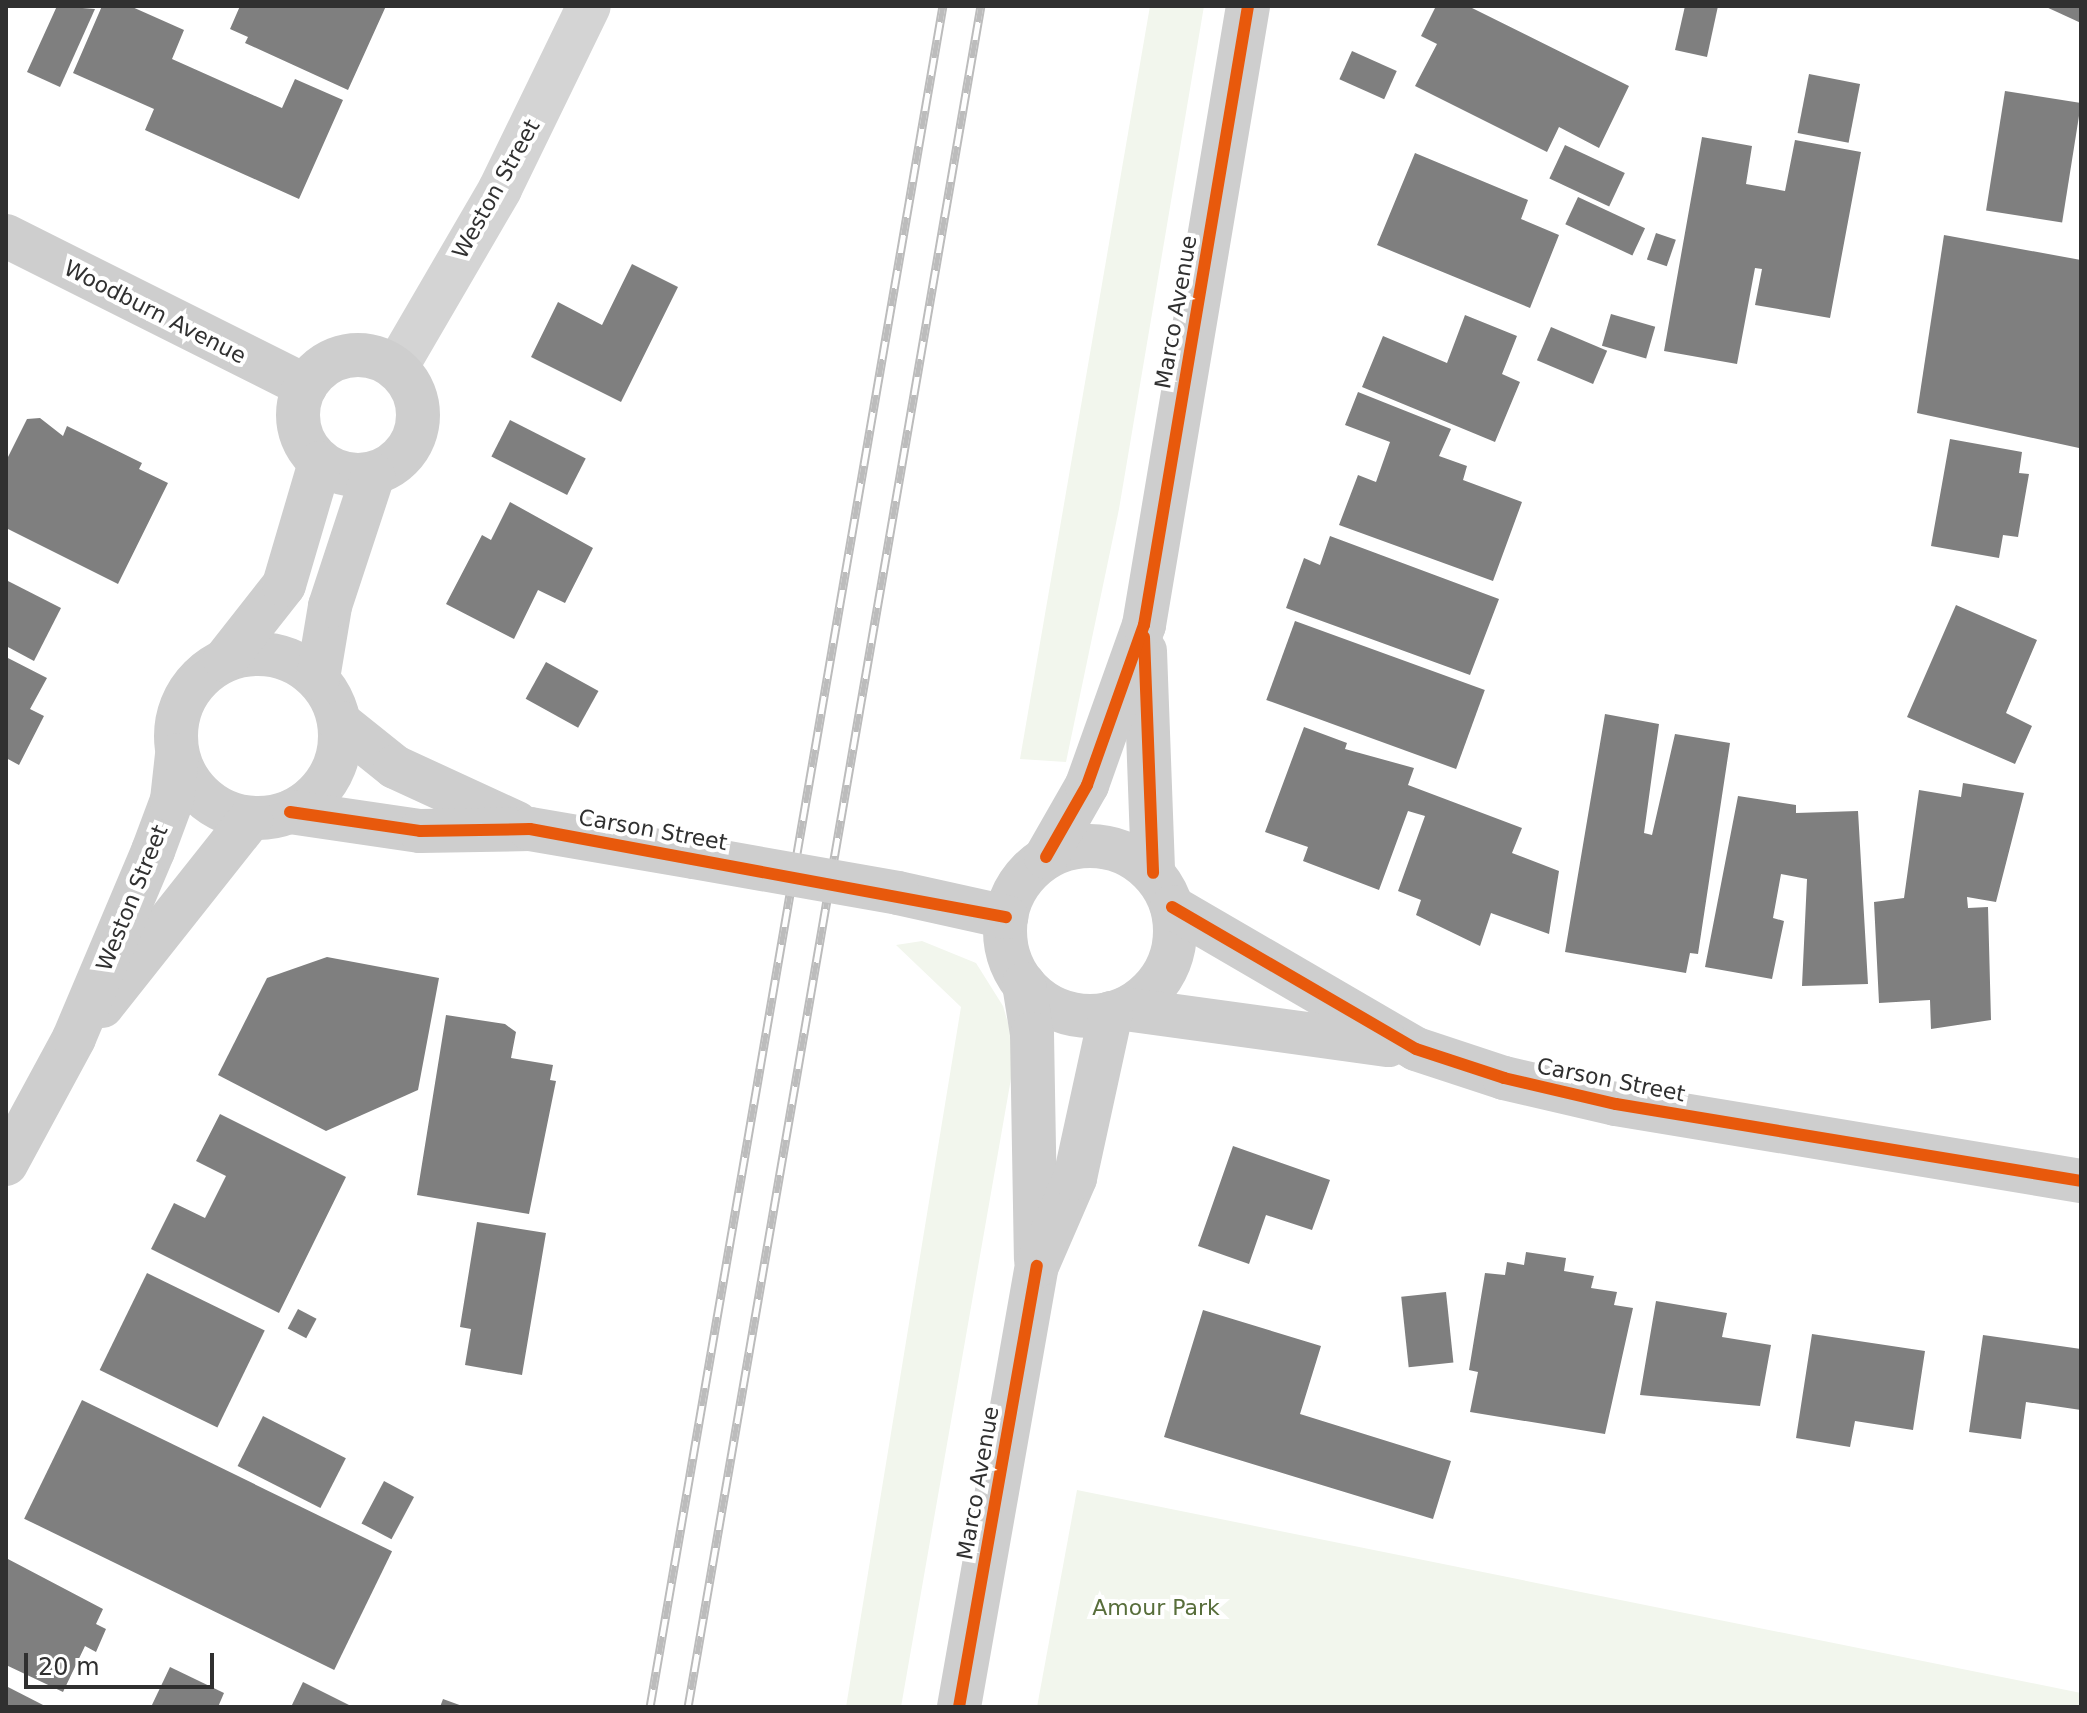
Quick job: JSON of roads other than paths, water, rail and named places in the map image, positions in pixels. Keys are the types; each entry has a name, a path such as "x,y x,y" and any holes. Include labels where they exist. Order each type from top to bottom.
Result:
{"street":[{"name":"Weston Street","path":"396,368 500,189 589,6"},
{"name":"Marco Avenue","path":"1046,857 1087,785 1144,625 1248,6"},
{"name":"Woodburn Avenue","path":"6,236 305,386"},
{"path":"357,354 396,368 419,406 418,429 394,465 373,475 350,476 320,463 298,428 305,386 327,364 357,354"},
{"path":"320,463 284,585 225,660 184,699 177,755 204,799 270,815 330,776 340,723 318,678 330,606 373,475"},
{"name":"Marco Avenue","path":"1144,625 1162,890"},
{"path":"225,660 274,655 318,678"},
{"name":"Carson Street","path":"340,723 395,767 530,829"},
{"name":"Weston Street","path":"6,1164 74,1038 167,813 177,755"},
{"name":"Weston Street","path":"74,1038 270,815"},
{"name":"Carson Street","path":"270,815 420,831 530,829 898,893 1006,917"},
{"path":"1101,846 1162,890 1167,966 1118,1011 1067,1013 1024,984 1008,952 1006,917 1020,883 1046,857 1101,846"},
{"name":"Carson Street","path":"1162,890 1416,1049"},
{"name":"Marco Avenue","path":"959,1707 1037,1266 1032,1034 1024,984"},
{"name":"Marco Avenue","path":"1037,1266 1075,1178 1118,1011"},
{"name":"Carson Street","path":"1118,1011 1416,1049 1616,1104 2081,1181"}],"railway":[{"path":"650,1707 943,6"},
{"path":"688,1707 981,6"}],"park label":[{"name":"Amour Park","path":"1156,1608"}]}
